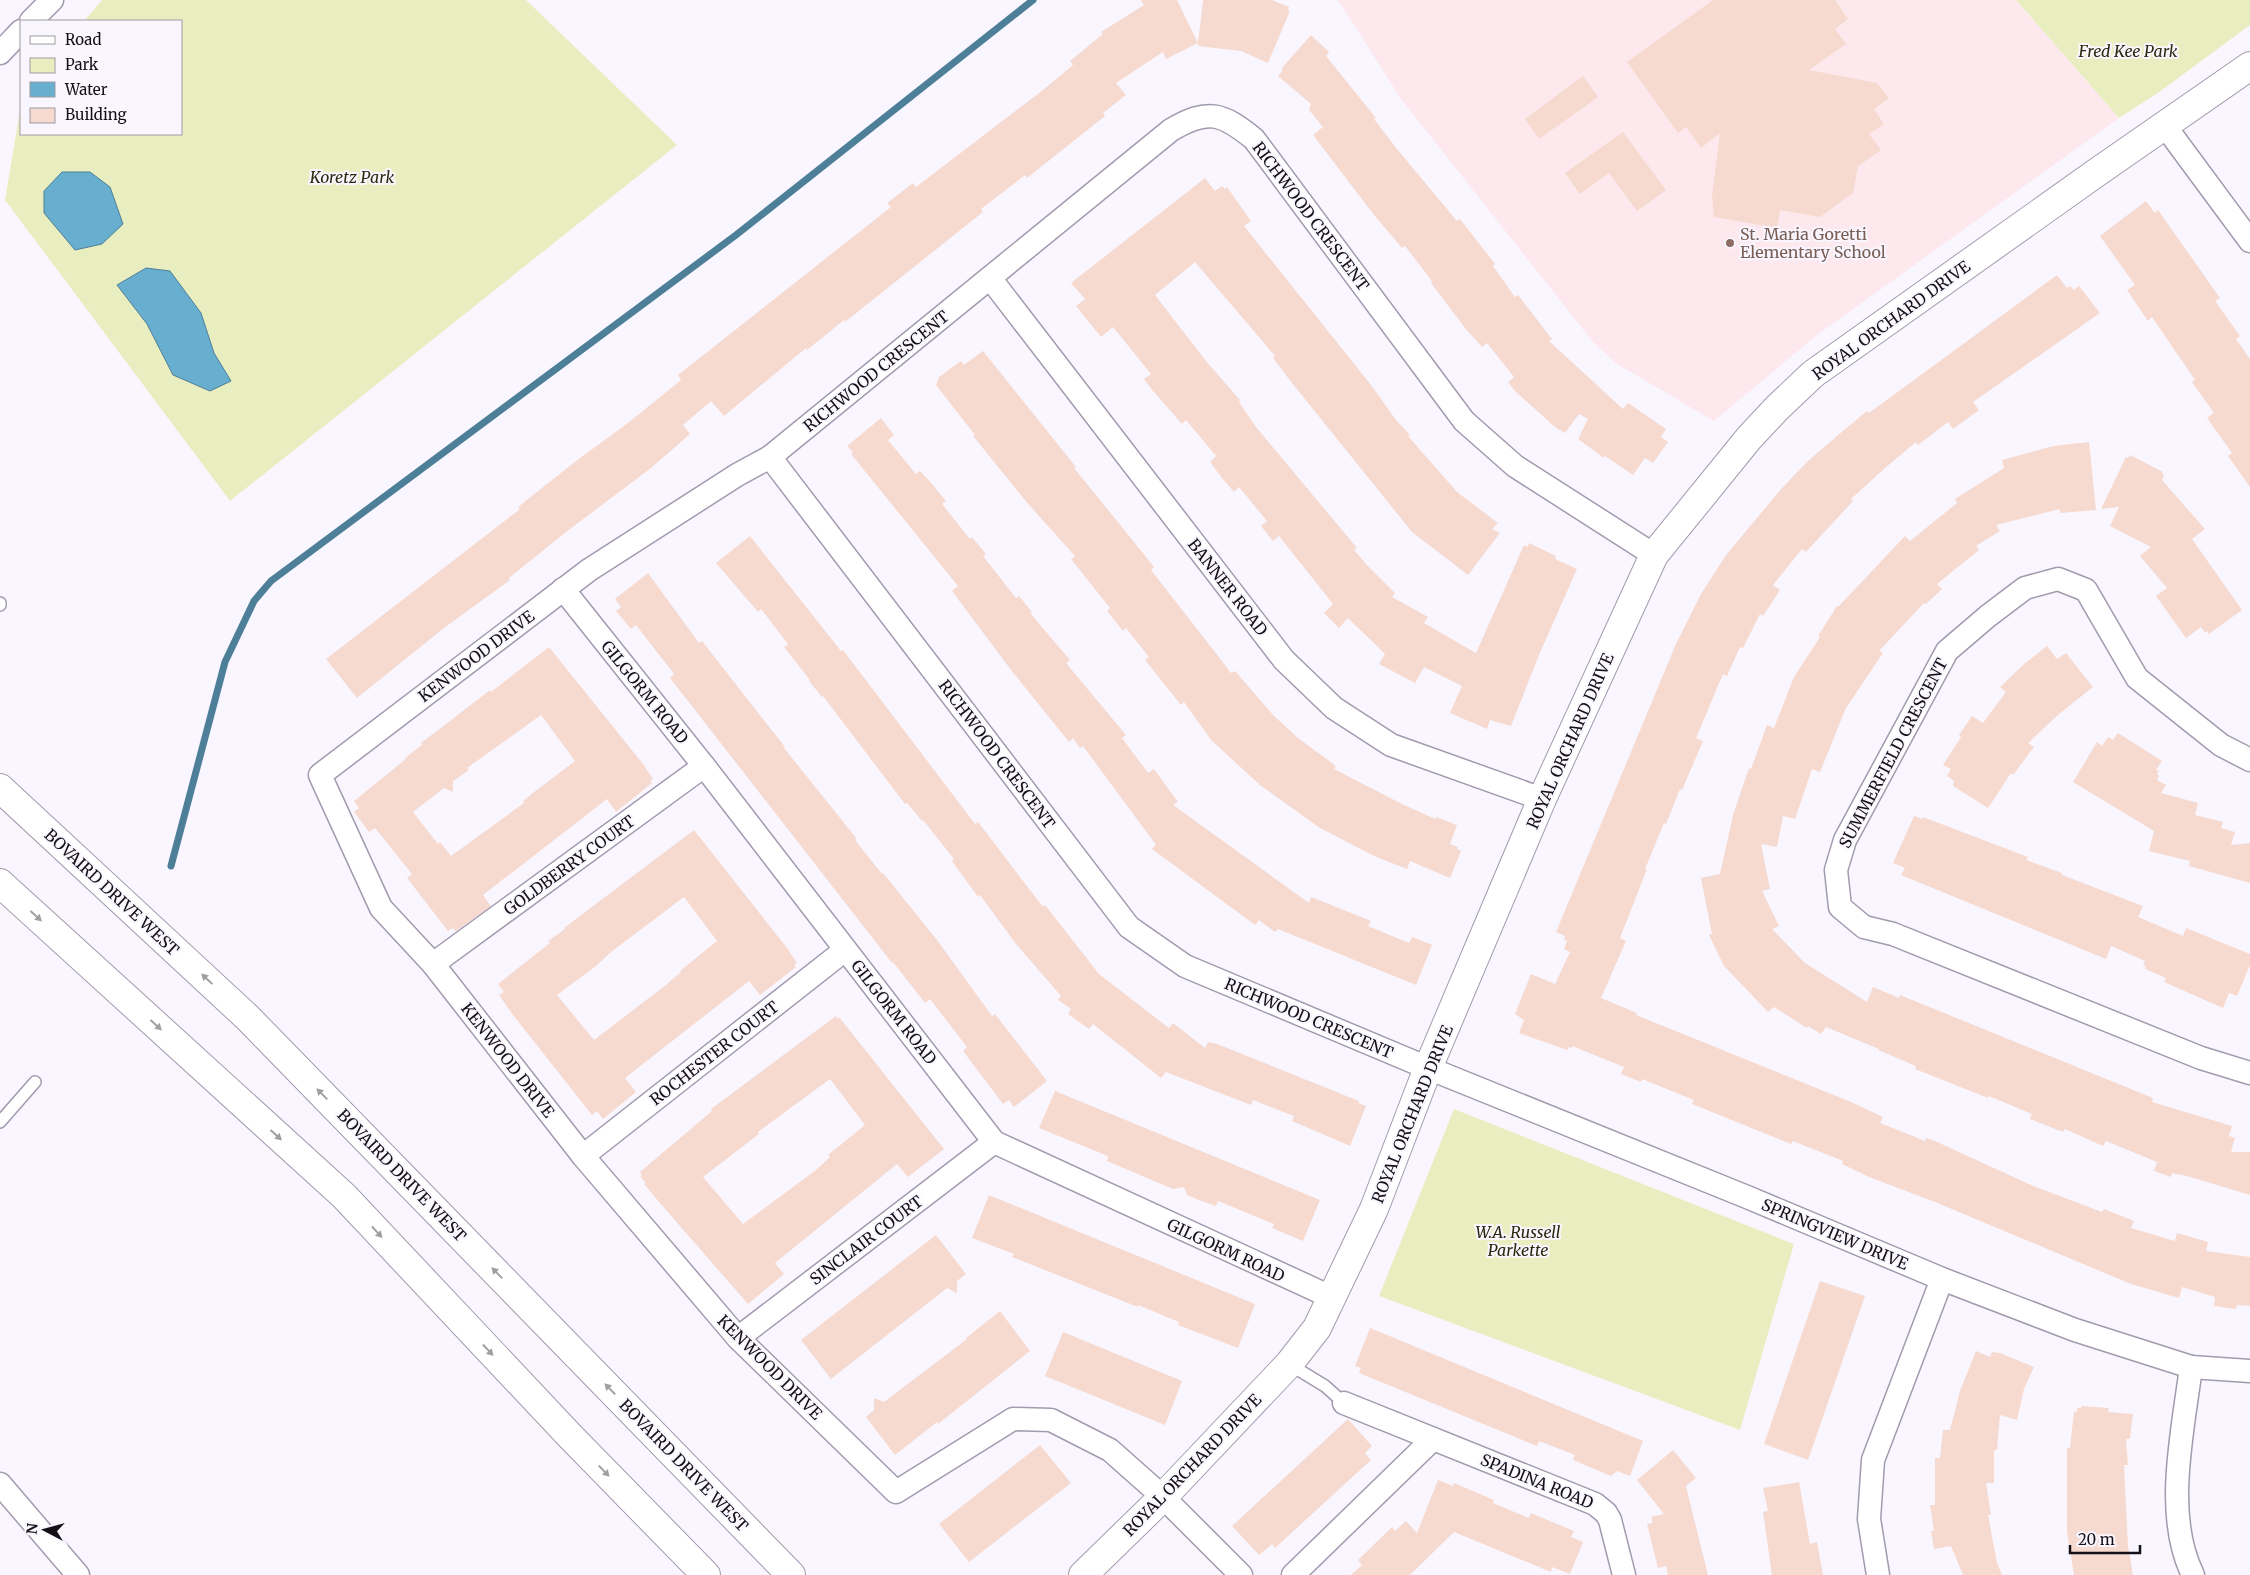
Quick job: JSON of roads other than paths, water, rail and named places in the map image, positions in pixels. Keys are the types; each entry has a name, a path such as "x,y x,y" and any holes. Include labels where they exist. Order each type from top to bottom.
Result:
{"main road":[{"name":"ROYAL ORCHARD DRIVE","path":"1083,1575 1163,1497 1289,1364 1317,1328 1374,1209 1428,1068 1542,799 1654,556 1749,438 1813,374 2250,66"},
{"name":"BOVAIRD DRIVE WEST","path":"0,788 241,1012 790,1575"},
{"path":"0,883 344,1196 570,1436 706,1575"}],"street":[{"path":"32,20 52,0"},
{"path":"0,53 20,32"},
{"name":"RICHWOOD CRESCENT","path":"1428,1068 1185,966 1129,927 770,457 1171,130 1190,118 1214,115 1236,124 1254,139 1464,421 1514,466 1654,556"},
{"path":"2165,126 2250,241"},
{"name":"BANNER ROAD","path":"990,278 1284,660 1334,708 1392,745 1542,799"},
{"name":"KENWOOD DRIVE","path":"770,457 737,475 589,570 320,775 381,908 433,964 583,1156 738,1338 896,1492 1013,1419 1051,1420 1110,1450 1163,1497"},
{"name":"SUMMERFIELD CRESCENT","path":"2250,760 2221,745 2136,678 2086,590 2058,579 2025,588 1947,651 1845,840 1836,870 1840,907 1864,927 1893,934 2201,1058 2250,1073"},
{"name":"GILGORM ROAD","path":"563,589 704,766 994,1142 1332,1298"},
{"name":"GOLDBERRY COURT","path":"433,964 704,766"},
{"name":"ROCHESTER COURT","path":"583,1156 846,950"},
{"name":"SPRINGVIEW DRIVE","path":"1428,1068 1942,1279 2075,1330 2191,1367 2250,1370"},
{"name":"SINCLAIR COURT","path":"738,1338 994,1142"},
{"path":"1878,1575 1869,1519 1873,1460 1942,1279"},
{"path":"2191,1367 2176,1496 2185,1559 2193,1575"},
{"name":"SPADINA ROAD","path":"1344,1403 1601,1508 1606,1513 1614,1529 1624,1575"},
{"path":"1293,1575 1433,1439"},
{"path":"0,1484 78,1575"},
{"path":"1163,1497 1242,1575"}],"lane":[{"path":"0,1122 36,1082"},
{"path":"1289,1364 1325,1386 1344,1403"}],"water":[{"path":"62,172 90,172 110,187 123,224 102,244 75,250 44,213 44,191"},
{"path":"146,268 170,271 201,313 214,353 231,381 210,391 173,375 147,324 117,285"}],"waterway":[{"path":"171,866 225,662 254,601 271,581 736,235 1033,0"}],"place":[{"name":"St. Maria Goretti Elementary School","path":"1730,243"}],"park label":[{"name":"Fred Kee Park","path":"2128,51"},
{"name":"Koretz Park","path":"352,177"},
{"name":"W.A. Russell Parkette","path":"1518,1241"}]}
